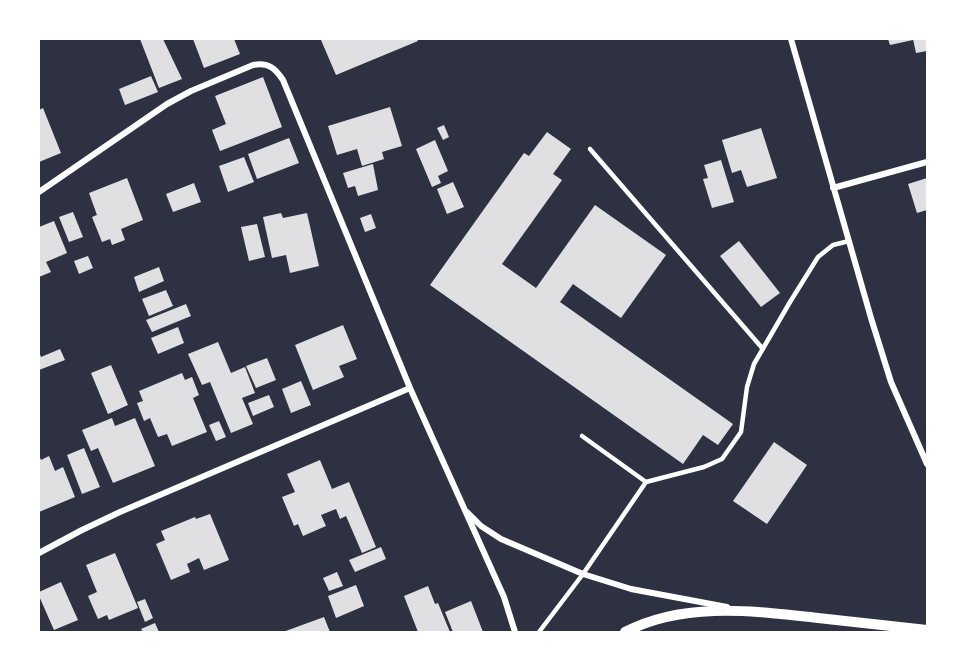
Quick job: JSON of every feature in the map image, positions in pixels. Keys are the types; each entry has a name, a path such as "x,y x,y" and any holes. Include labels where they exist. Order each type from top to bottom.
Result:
{"street":[{"path":"791,39 891,382 927,464"},
{"path":"39,192 183,95 253,65 263,63 275,68 283,80 410,388 504,597 515,632"},
{"path":"833,188 927,162"},
{"path":"39,553 120,512 410,388"},
{"path":"464,509 481,526 501,540 583,574 631,589 743,610 927,630"},
{"path":"625,632 661,619 689,613 743,610"}],"lane":[{"path":"590,149 763,349"},
{"path":"539,632 583,574 646,482 704,467 722,459 741,432 747,387 754,364 818,257 833,245 849,241"},
{"path":"582,436 646,482"}],"building":[{"path":"140,39 163,39 182,79 159,88"},
{"path":"193,39 234,39 240,54 204,68"},
{"path":"417,39 418,41 336,75 321,40"},
{"path":"888,39 913,39 913,40 890,45"},
{"path":"913,39 927,39 927,51 916,53"},
{"path":"151,76 158,92 125,105 119,89"},
{"path":"263,77 282,127 220,151 212,130 226,124 215,96"},
{"path":"390,107 402,146 382,152 384,159 362,166 357,149 337,155 328,126"},
{"path":"43,108 61,153 39,162 39,110"},
{"path":"444,125 449,137 443,140 437,128"},
{"path":"761,128 777,178 747,187 741,170 732,173 722,140"},
{"path":"547,132 571,149 553,174 562,180 502,264 536,288 595,205 666,255 621,318 573,284 560,302 733,424 718,445 703,435 683,464 430,285 524,153 529,156"},
{"path":"289,138 299,163 257,179 248,154"},
{"path":"435,140 448,171 438,176 441,183 432,187 416,149"},
{"path":"244,157 254,182 228,192 219,166"},
{"path":"721,160 734,202 712,208 703,179 708,178 704,165"},
{"path":"373,164 378,190 358,196 355,186 348,188 343,173"},
{"path":"127,178 143,220 121,229 125,240 112,245 110,239 102,242 92,217 97,215 89,193"},
{"path":"927,178 927,210 917,213 908,184"},
{"path":"453,182 464,207 447,214 437,189"},
{"path":"194,183 201,202 173,212 166,194"},
{"path":"73,212 83,237 69,242 59,217"},
{"path":"281,213 283,218 307,213 319,266 290,273 286,255 272,258 263,217"},
{"path":"371,214 376,228 365,232 360,218"},
{"path":"54,221 67,253 46,262 51,272 39,277 39,227"},
{"path":"257,224 265,257 249,261 241,227"},
{"path":"739,241 780,293 761,307 720,256"},
{"path":"88,256 93,268 79,274 74,261"},
{"path":"159,267 164,281 139,292 134,277"},
{"path":"166,290 173,306 149,316 142,299"},
{"path":"186,304 191,316 152,332 146,320"},
{"path":"343,325 357,359 339,366 344,377 313,390 295,345"},
{"path":"178,327 184,343 158,354 151,338"},
{"path":"218,342 231,373 245,367 255,393 242,398 253,424 231,433 210,382 202,385 188,354"},
{"path":"60,349 65,360 39,370 39,352 41,357"},
{"path":"267,358 276,380 256,388 246,366"},
{"path":"111,365 128,405 108,414 91,373"},
{"path":"182,373 185,380 192,377 199,395 193,398 207,432 172,446 167,434 158,437 150,418 144,421 137,403 143,401 139,391"},
{"path":"301,381 311,405 291,413 282,389"},
{"path":"269,395 274,407 253,416 248,403"},
{"path":"112,418 115,426 135,418 155,466 113,483 98,448 91,451 82,430"},
{"path":"219,421 226,437 216,441 209,425"},
{"path":"774,442 807,465 767,524 733,501"},
{"path":"84,448 100,487 82,494 67,455"},
{"path":"39,455 41,460 49,456 55,471 63,467 75,497 39,512"},
{"path":"320,460 332,489 349,482 376,547 362,553 346,516 340,519 336,509 321,515 326,526 303,536 298,524 294,526 282,497 295,492 287,474"},
{"path":"210,514 229,560 204,570 199,558 187,564 190,572 171,580 156,544 165,540 161,531 195,517 196,519"},
{"path":"381,547 386,559 355,572 349,560"},
{"path":"115,553 138,608 109,620 107,615 98,619 88,596 97,592 86,565"},
{"path":"337,572 343,586 329,591 323,578"},
{"path":"61,582 78,620 54,630 39,592"},
{"path":"356,585 364,606 336,618 328,596"},
{"path":"428,586 450,632 418,632 404,596"},
{"path":"145,599 153,618 145,622 137,602"},
{"path":"471,601 483,632 453,632 445,612"},
{"path":"324,617 330,632 283,632"},
{"path":"155,623 159,632 143,632 141,629"}]}
